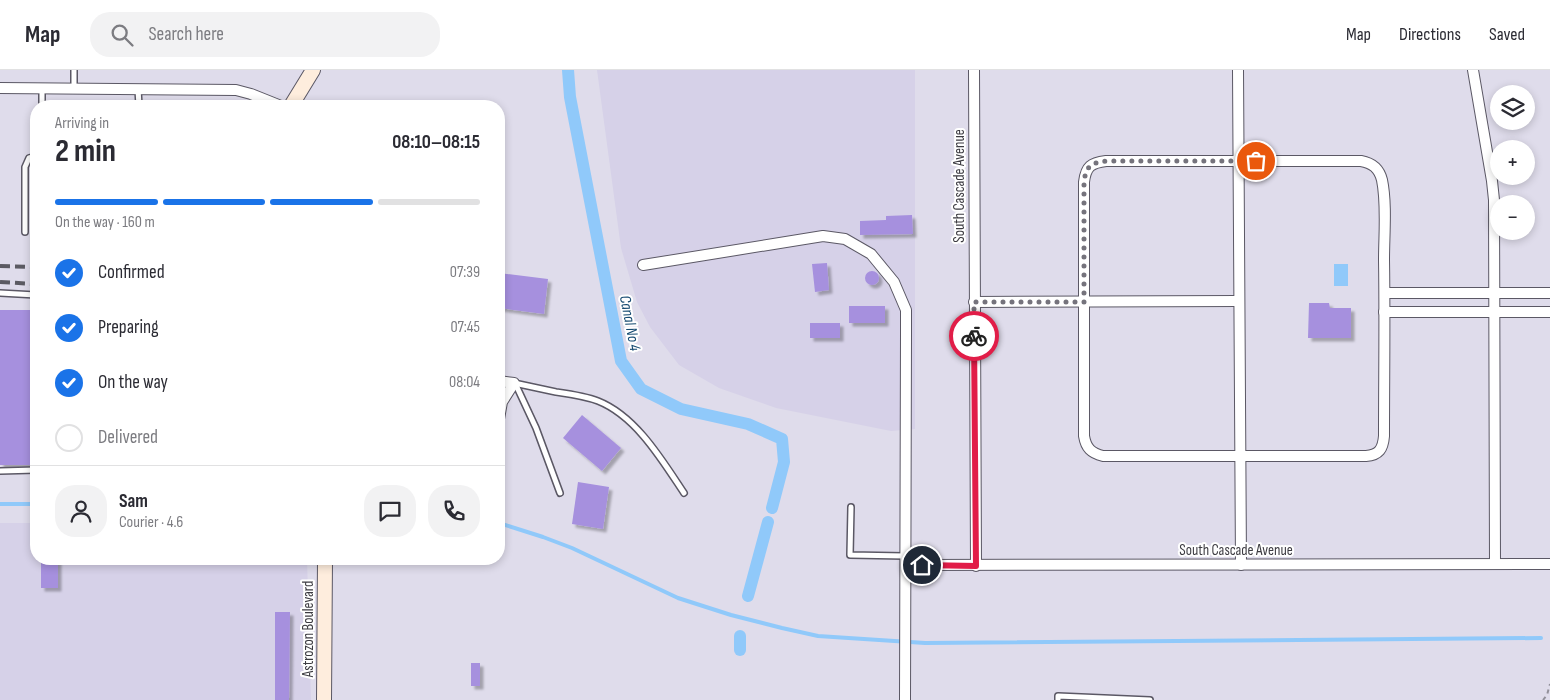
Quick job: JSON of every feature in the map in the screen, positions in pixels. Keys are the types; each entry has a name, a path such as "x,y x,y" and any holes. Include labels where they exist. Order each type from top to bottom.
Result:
{"main road":[{"path":"294,100 313,70"},
{"name":"Astrozon Boulevard","path":"324,700 325,565"}],"street":[{"name":"South Cascade Avenue","path":"974,70 976,566"},
{"path":"1238,70 1241,565"},
{"path":"1473,70 1494,200 1496,563"},
{"path":"0,88 236,90 270,100"},
{"path":"1106,161 1238,161 1361,161 1371,163 1377,169 1382,179 1384,198 1383,446 1373,456 1103,456 1095,454 1085,444 1084,436 1085,173 1090,166 1097,162 1106,161"},
{"path":"643,264 823,236 845,239 871,254 894,282 906,310 905,700"},
{"path":"1385,293 1550,294"},
{"path":"974,302 1239,301"},
{"path":"1384,312 1550,312"},
{"path":"505,382 514,383 505,397"},
{"name":"South Cascade Avenue","path":"922,565 1550,564"}],"lane":[{"path":"74,70 74,88"},
{"path":"42,88 42,100"},
{"path":"138,88 138,100"},
{"path":"25,232 25,167 30,158"},
{"path":"0,293 30,295"},
{"path":"514,383 536,428 560,493"},
{"path":"514,383 581,396 598,401 618,412 636,428 660,457 684,493"},
{"path":"0,471 30,470"},
{"path":"851,507 850,555 905,556"},
{"path":"1058,700 1058,696 1150,700"}],"path":[{"path":"1543,700 1550,684"}],"shaded area":[{"path":"597,70 915,70 915,429 891,431 776,408 719,388 679,365 650,327 637,302 621,248"},
{"path":"0,523 30,523 30,565 307,565 311,700 0,700"}],"water":[{"path":"1334,264 1348,264 1348,286 1334,286"}],"building":[{"path":"912,215 913,234 860,235 860,221 886,220 886,216"},
{"path":"827,263 829,290 815,292 812,264"},
{"path":"872,271 877,273 879,278 877,283 872,285 867,283 865,278 867,273"},
{"path":"505,274 548,279 544,314 505,309"},
{"path":"1309,303 1329,303 1330,308 1351,308 1351,338 1308,338"},
{"path":"849,306 885,306 885,323 849,323"},
{"path":"0,310 30,310 30,465 0,465"},
{"path":"810,323 840,323 840,338 810,338"},
{"path":"582,415 621,448 602,471 563,438"},
{"path":"578,482 609,487 603,529 572,524"},
{"path":"41,565 58,565 58,588 41,588"},
{"path":"275,612 290,612 289,700 275,700"},
{"path":"471,663 480,663 480,686 471,686"}],"waterway":[{"name":"Canal No 4","path":"568,70 570,97 621,361 641,389 681,409 748,424 782,439 784,462 772,508"},
{"path":"0,504 30,504"},
{"name":"Canal No 4","path":"748,596 768,522"},
{"path":"505,525 572,548 678,598 731,615 818,636 925,643 1541,638"},
{"name":"Canal No 4","path":"740,636 740,650"}],"railway":[{"path":"0,266 30,267"},
{"path":"0,282 30,284"}],"way so far":[{"path":"974,336 974,302 1084,302 1084,182 1085,173 1090,166 1097,162 1106,161 1256,161"}],"route":[{"path":"922,565 976,566 974,336"}]}
